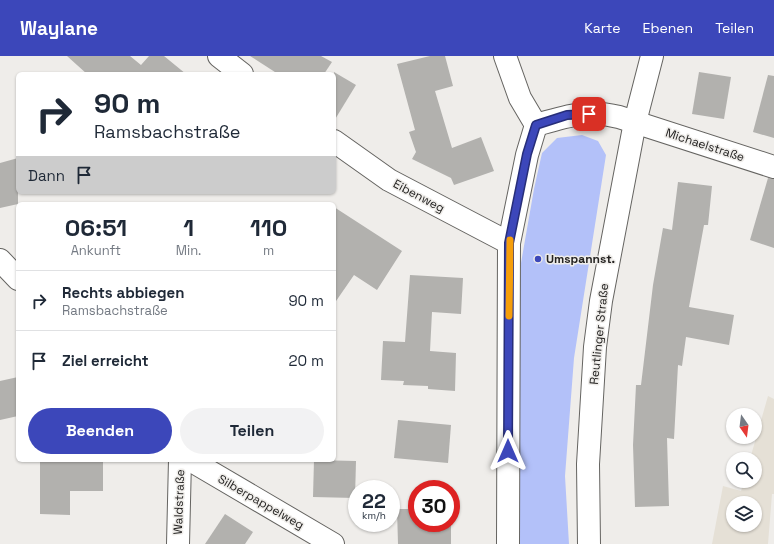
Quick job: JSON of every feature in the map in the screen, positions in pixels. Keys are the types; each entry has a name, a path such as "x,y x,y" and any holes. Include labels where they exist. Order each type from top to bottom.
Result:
{"street":[{"path":"219,56 239,72"},
{"path":"505,56 520,98 536,125 527,154 509,243 508,544"},
{"name":"Reutlinger Straße","path":"589,544 588,464 596,347 601,301 635,122 652,56"},
{"name":"Michaelstraße","path":"536,125 567,115 599,113 635,122 774,167"},
{"name":"Eibenweg","path":"336,142 389,180 509,243"},
{"path":"0,260 16,277"},
{"name":"Waldstraße","path":"178,544 180,462"},
{"name":"Silberpappelweg","path":"193,462 333,544"}],"shaded area":[{"path":"582,135 598,141 606,155 574,358 565,476 569,544 518,544 516,347 521,263 542,153 557,138"},
{"path":"768,396 774,399 774,494 772,494 768,544 712,544 723,486 741,491 742,488 762,488 762,452 752,452 754,444 762,444 762,417"}],"building":[{"path":"67,56 130,56 141,65 149,56 164,56 184,72 85,72"},
{"path":"250,56 321,56 332,62 325,72 275,72"},
{"path":"430,56 445,56 453,86 435,91 452,148 481,137 494,171 454,185 451,178 412,159 416,152 409,132 415,130 397,64"},
{"path":"699,72 731,77 724,119 692,114"},
{"path":"336,73 356,85 336,118"},
{"path":"768,75 774,76 774,138 753,132"},
{"path":"16,159 16,194 18,194 18,202 16,202 16,204 0,208 0,163"},
{"path":"768,178 774,179 774,248 750,240"},
{"path":"678,182 712,186 708,225 704,225 689,307 734,315 729,345 686,337 682,366 678,365 674,439 667,438 669,506 635,507 633,445 636,385 641,385 653,285 663,228 672,230"},
{"path":"336,208 402,251 377,290 354,275 336,301"},
{"path":"410,275 463,278 461,314 432,312 430,351 456,353 455,391 428,389 428,386 403,385 404,381 381,380 383,341 405,342"},
{"path":"16,377 16,416 0,420 0,381"},
{"path":"398,420 451,425 448,463 394,458"},
{"path":"356,461 355,480 348,480 348,498 313,497 314,462"},
{"path":"40,462 103,462 103,491 70,491 70,515 40,514"},
{"path":"400,509 408,509 408,532 451,532 451,544 398,544 398,532 400,532"},
{"path":"225,514 253,532 245,544 205,544"}],"slow traffic":[{"path":"509,316 510,240"}],"place":[{"name":"Umspannst.","path":"538,259"}],"route":[{"path":"508,451 509,243 527,154 536,125 567,115 589,114"}]}
